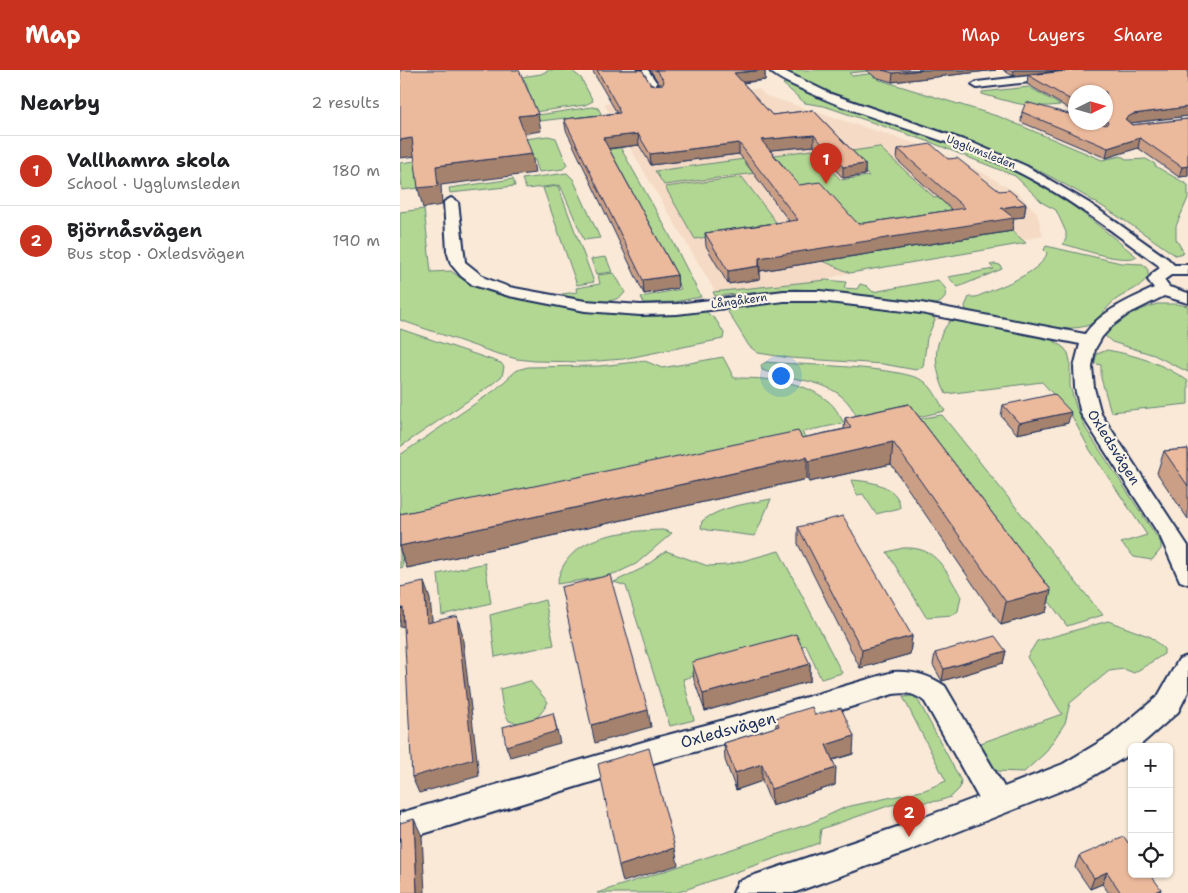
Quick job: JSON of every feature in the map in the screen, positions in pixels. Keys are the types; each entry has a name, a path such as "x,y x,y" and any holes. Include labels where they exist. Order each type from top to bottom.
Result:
{"street":[{"path":"643,70 658,92"},
{"name":"Ugglumsleden","path":"774,70 797,84 828,97 960,143 1025,170 1093,212 1163,262 1170,270"},
{"path":"977,86 1107,70"},
{"name":"Långåkern","path":"451,202 457,262 464,270 474,279 483,283 541,298 587,306 653,310 678,309 773,296 819,296 904,306 1088,340"},
{"path":"1188,270 1170,270 1161,272 1156,277 1156,282 1163,290 1188,298"},
{"path":"1088,340 1103,324 1121,310 1163,290"},
{"name":"Oxledsvägen","path":"1088,340 1084,352 1082,374 1084,394 1091,414 1170,534 1180,552 1188,575"},
{"path":"749,893 892,844 1073,772 1120,745 1168,704 1188,666"},
{"name":"Oxledsvägen","path":"400,828 660,749 762,722 893,683 904,682 916,682 927,687 935,694 998,803"}],"shaded area":[{"path":"723,88 759,89 766,96 936,150 985,174 1019,194 1037,213 1043,236 852,272 813,283 716,293 604,104"}],"green space":[{"path":"549,70 571,70 581,78 593,101 585,105 527,113 534,105 524,79 495,81 541,74"},
{"path":"784,70 879,70 849,73 852,76 896,72 877,79 1000,117 1102,160 1121,156 1128,160 1146,159 1188,185 1188,198 1176,226 1176,239 1184,253 1175,255 1088,197 1018,161 968,141 887,115 833,95"},
{"path":"784,83 842,106 962,148 1027,177 1070,204 1137,257 1110,257 1063,244 1066,239 1066,232 1056,210 1043,203 1015,176 930,142 824,106 805,103"},
{"path":"1029,87 1060,105 1030,105 982,94 982,92"},
{"path":"592,107 598,108 668,232 701,297 674,302 644,303 641,297 681,289 593,125 570,126 565,118 465,130 478,124"},
{"path":"548,136 556,138 567,165 563,169 539,172 535,160 418,175 419,188 402,190 400,163 473,154 480,145"},
{"path":"879,147 935,198 955,196 979,217 804,244 809,204 779,170 664,185 655,171 812,150 841,180 869,176 845,152"},
{"path":"567,173 573,179 600,238 584,240 560,185 526,189 522,179"},
{"path":"742,177 779,226 695,239 665,187"},
{"path":"513,179 515,186 450,193 449,188"},
{"path":"558,186 594,282 577,285 543,188"},
{"path":"424,209 431,272 451,271 469,284 486,290 586,311 657,316 705,311 716,320 724,333 723,339 623,359 584,362 535,361 517,359 495,353 400,320 400,212"},
{"path":"1012,231 1026,243 850,273 823,261"},
{"path":"1046,246 1121,263 1143,264 1148,270 1148,277 1114,301 1092,323 1078,328 1033,325 975,314 966,310 965,306 969,297 976,297 1005,285 1027,274 1036,267 1047,253 1044,250"},
{"path":"606,257 612,272 596,274 591,259"},
{"path":"990,265 1000,265 1002,269 958,287 948,277 994,269"},
{"path":"614,273 625,292 621,297 614,300 585,301 562,294 577,292 576,288 600,284 598,275"},
{"path":"826,280 846,282 844,288 857,289 860,284 867,286 873,292 938,280 946,289 946,292 941,302 932,305 814,290 795,289 715,296 713,292"},
{"path":"798,299 876,306 933,316 935,320 927,338 923,367 916,370 883,364 790,358 758,353 749,346 725,307"},
{"path":"1157,304 1188,306 1188,372 1154,355 1112,342 1104,335 1128,316"},
{"path":"956,320 1053,340 1064,348 1068,353 1070,361 1070,386 1076,407 1086,429 1161,543 1161,549 1152,560 1134,557 1121,543 1147,535 1090,450 1070,413 1042,382 946,394 937,366 937,348 944,330 950,321"},
{"path":"400,329 501,363 504,367 502,376 491,385 400,447"},
{"path":"1107,350 1149,361 1188,381 1188,404 1111,412 1101,378 1101,365 1094,363 1097,354"},
{"path":"723,357 734,378 771,380 795,384 818,394 830,403 844,423 802,432 828,473 400,525 400,455 495,390 517,370 528,367 599,366 645,361 662,368"},
{"path":"766,362 874,369 914,377 928,385 945,411 864,429 851,406 840,395 822,385 762,370 761,365"},
{"path":"942,415 1103,615 1067,626 917,419"},
{"path":"851,480 874,483 889,489 898,500 900,508 876,514 863,494 857,495"},
{"path":"771,499 755,536 701,528 702,521 718,512 735,506"},
{"path":"400,525 403,567 400,568"},
{"path":"663,530 672,533 636,564 603,577 557,584 562,567 584,545 614,534"},
{"path":"903,548 915,548 925,551 939,562 961,596 958,611 953,615 926,617 887,552"},
{"path":"666,551 708,566 728,565 779,551 842,673 821,679 806,645 683,679 694,720 670,726 626,586 614,582 643,568"},
{"path":"485,563 491,603 442,615 438,574"},
{"path":"545,600 554,645 495,657 490,615"},
{"path":"1108,621 1151,637 1164,649 1164,654 1134,673 1124,669 1109,671 1070,703 1065,723 1045,753 1024,772 996,771 978,744 1062,714 1027,657 1037,641"},
{"path":"530,681 548,702 541,713 533,720 522,723 509,721 503,709 500,689"},
{"path":"913,696 919,702 961,781 960,788 951,797 938,801 891,805 821,829 819,843 676,893 597,893 809,824 846,807 925,790 946,781 903,697"}],"building":[{"path":"400,70 519,70 538,114 518,116 532,154 436,166 438,186 418,188 412,138 400,140"},
{"path":"597,70 642,70 651,85 663,84 664,81 656,70 764,70 734,73 772,115 813,110 865,164 843,167 814,135 761,140 799,185 820,182 858,224 965,208 898,149 931,144 948,159 957,158 999,191 1009,190 1026,204 1001,208 1014,218 759,258 759,266 728,271 705,233 798,220 739,143 650,154 638,134 603,138 677,275 643,280 564,119 620,113"},
{"path":"882,70 922,70 893,73"},
{"path":"1076,70 1188,70 1188,107 1133,114 1125,119 1132,125 1188,119 1188,166 1182,167 1140,138 1108,148 1022,112 1026,102 1068,114 1068,130 1113,130 1113,85 1068,85 1068,98 1028,75"},
{"path":"1054,394 1071,412 1019,423 1003,405"},
{"path":"909,404 1051,590 1006,602 893,442 809,461 807,457 400,546 400,514 798,431 802,438 851,428 845,418"},
{"path":"1188,449 1188,486 1164,451"},
{"path":"843,516 912,636 862,650 798,527"},
{"path":"610,575 648,710 591,725 561,587"},
{"path":"424,582 427,623 457,616 473,759 412,777 403,608 400,609 400,587"},
{"path":"796,634 810,664 703,694 692,662"},
{"path":"995,636 1006,651 944,669 935,653"},
{"path":"812,707 815,715 841,708 854,736 826,745 836,768 771,789 762,764 735,773 724,743 779,726 776,718"},
{"path":"553,713 557,731 506,746 503,727"},
{"path":"649,748 675,848 619,866 598,764"},
{"path":"414,819 417,893 400,893 400,823"},
{"path":"1124,837 1128,842 1128,878 1153,878 1161,889 1153,893 1121,893 1107,872 1094,878 1079,856"}],"place":[{"name":"Vallhamra skola","path":"826,184"},
{"name":"Björnåsvägen","path":"909,837"}]}
